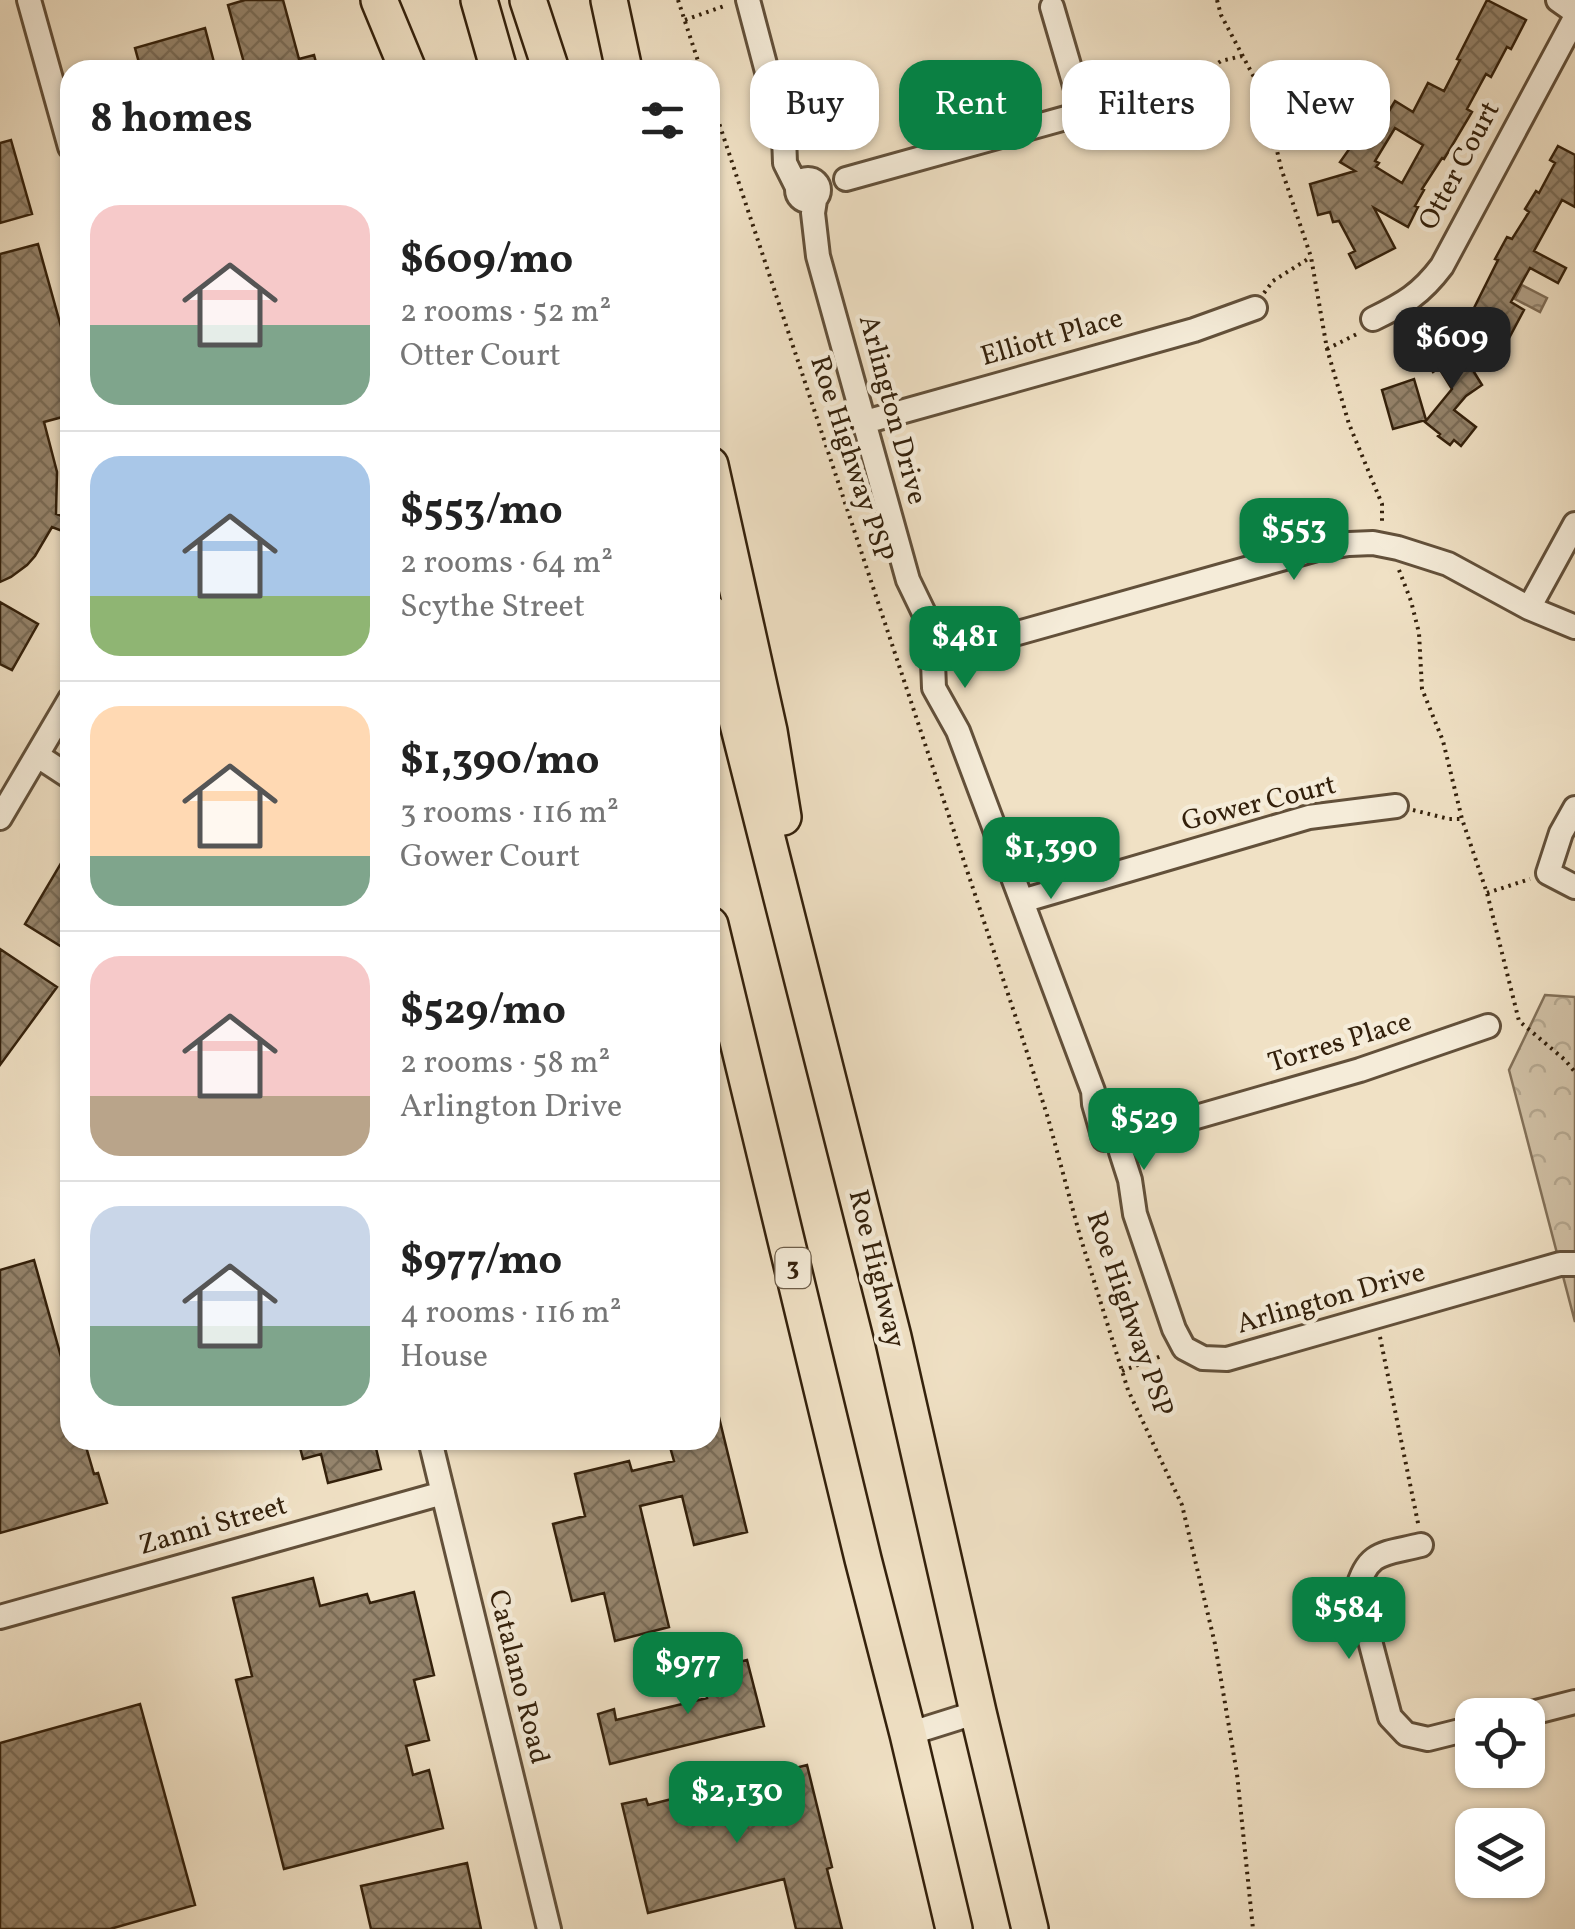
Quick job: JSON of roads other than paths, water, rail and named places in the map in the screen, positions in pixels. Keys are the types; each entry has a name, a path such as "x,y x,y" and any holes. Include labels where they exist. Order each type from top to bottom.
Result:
{"highway":[{"path":"379,0 404,60"},
{"path":"479,0 496,60"},
{"path":"528,0 548,60"},
{"path":"609,0 622,60"},
{"path":"720,510 769,731 814,1022"},
{"name":"Roe Highway","path":"720,652 898,1356 1030,1929"},
{"name":"3","path":"720,968 954,1929"},
{"path":"720,971 722,977"}],"street":[{"path":"28,0 60,112"},
{"name":"Arlington Drive","path":"748,0 784,136 785,162 809,190 818,256 908,580 919,637 941,653 958,732 1093,1091 1094,1104 1115,1142 1122,1193 1134,1214 1184,1348 1204,1358 1227,1359 1560,1264 1575,1264"},
{"path":"1558,0 1575,14"},
{"path":"1052,8 1068,60"},
{"name":"Otter Court","path":"1374,319 1408,302 1442,266 1575,14"},
{"path":"809,190 838,174 846,179 1062,119"},
{"name":"Elliott Place","path":"865,422 1194,330 1255,308"},
{"path":"1529,608 1575,524"},
{"path":"941,653 972,652 1007,636 1317,549 1349,544 1386,544 1448,564 1529,608 1575,627"},
{"path":"0,818 60,716"},
{"path":"38,756 60,770"},
{"name":"Gower Court","path":"1022,901 1310,817 1396,806"},
{"path":"1575,808 1561,833 1548,872 1575,887"},
{"name":"Torres Place","path":"1115,1142 1139,1139 1152,1130 1360,1070 1488,1026"},
{"name":"Catalano Road","path":"432,1450 548,1929"},
{"name":"Zanni Street","path":"0,1616 442,1493"},
{"path":"1421,1545 1378,1556 1362,1570 1357,1590 1390,1717 1406,1734 1428,1740 1455,1733"},
{"path":"1545,1710 1575,1702"},
{"path":"908,1734 978,1712"}],"water":[{"path":"1522,285 1547,298 1540,312 1515,299"}]}
